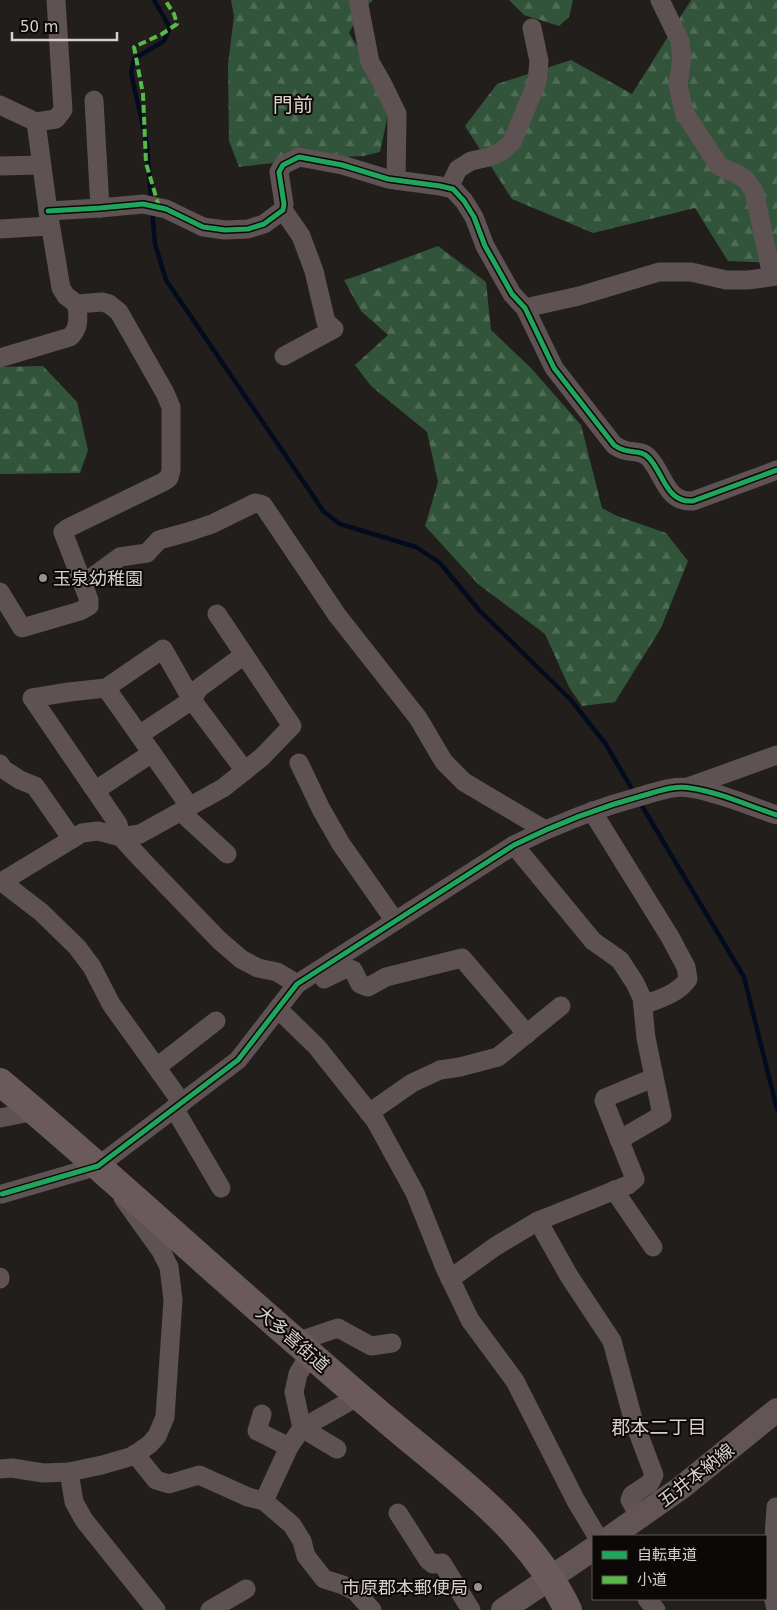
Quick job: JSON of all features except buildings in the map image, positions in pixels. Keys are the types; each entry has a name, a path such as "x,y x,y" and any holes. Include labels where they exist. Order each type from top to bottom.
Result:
{"highway":[{"name":"大多喜街道","path":"0,1082 36,1111 303,1348 497,1514 535,1556 551,1578 568,1610"}],"main road":[{"name":"五井本納線","path":"611,1535 682,1487 777,1410"},
{"path":"503,1610 592,1550"}],"street":[{"path":"0,105 36,122 56,119 64,110 56,0"},
{"path":"358,0 370,62 397,114 396,180"},
{"path":"525,308 579,296 659,272 691,272 726,280 748,280 774,276 754,191 746,180 739,175 719,166 684,112 678,85 682,58 680,41 660,0"},
{"path":"449,188 458,170 472,161 501,152 512,142 537,82 539,61 532,28"},
{"path":"94,100 100,208"},
{"path":"0,592 22,628 80,611 89,606 89,600 63,532 169,478 171,470 171,407 119,312 110,304 102,302 77,304 66,296 61,288 36,122"},
{"path":"284,356 334,329 326,322 314,271 301,236 284,210 280,172 283,165 299,157 342,165 388,179 449,188 453,189 464,201 474,217 485,246 512,294 525,308 554,368 614,445 622,450 640,452 649,458 676,498 684,502 693,501 777,470"},
{"path":"0,166 42,165"},
{"path":"0,230 100,208 143,204 166,209 203,227 225,230 248,230 264,224 284,210"},
{"path":"0,358 70,337 78,326 77,304"},
{"path":"83,584 120,557 147,553 159,540 168,536 204,527 255,503 263,504 337,615 418,718 444,762 464,782 545,830"},
{"path":"217,614 292,726 262,757 245,771 223,788 186,810 140,834 121,837 98,831 82,833 1,882 41,912 77,947 92,967 111,1004 157,1067 221,1188"},
{"path":"245,771 192,700 163,649 106,688 32,698 118,824 121,837 219,940 241,960 258,968 277,972 297,984"},
{"path":"139,735 192,700 199,688 244,655"},
{"path":"106,688 152,753 186,810 227,854"},
{"path":"96,790 152,753"},
{"path":"1,1193 106,1173 178,1105 238,1060 279,1010 297,984 514,845 592,811 665,789 688,787 777,755"},
{"path":"299,763 321,809 341,844 395,921"},
{"path":"0,764 3,769 20,780 35,786 72,839"},
{"path":"688,787 777,815"},
{"path":"592,811 670,936 686,967 688,979 684,985 673,993 642,1005"},
{"path":"514,845 593,940 620,960 642,998 646,1038 662,1115 619,1140"},
{"path":"279,1010 324,979 346,968 353,970 360,984 368,987 386,977 462,958 527,1034"},
{"path":"369,1113 412,1083 440,1070 460,1068 498,1057 561,1006"},
{"path":"279,1010 316,1047 375,1120 414,1193 450,1279 470,1320 515,1381 576,1501 611,1535"},
{"path":"157,1067 216,1021"},
{"path":"450,1279 496,1246 538,1221 628,1185 635,1179 604,1102 605,1098 653,1078"},
{"path":"0,1118 36,1111"},
{"path":"0,1469 12,1468 43,1473 69,1472 102,1465 135,1454 150,1444 164,1417 173,1300 169,1267 161,1251 106,1173"},
{"path":"614,1190 653,1247"},
{"path":"538,1221 570,1276 612,1341 633,1419 654,1475 650,1483 632,1496 630,1500 640,1517"},
{"path":"337,1449 302,1428 294,1392 303,1348 338,1328 372,1346 392,1343"},
{"path":"264,1501 289,1447 302,1428 359,1396"},
{"path":"262,1414 257,1431 289,1447"},
{"path":"135,1454 156,1480 169,1484 199,1475 248,1497 264,1501 292,1526 302,1541 306,1556 324,1579 343,1585 355,1592 372,1610"},
{"path":"69,1472 74,1502 84,1520 155,1610"},
{"path":"776,1508 771,1585 776,1610"},
{"path":"398,1513 428,1560 433,1564 442,1563 471,1610"},
{"path":"210,1610 246,1589"},
{"path":"648,1600 656,1610"}],"green space":[{"path":"231,0 373,0 360,12 349,33 378,80 389,110 380,152 363,156 304,159 239,167 229,141 228,65 234,16"},
{"path":"509,0 573,0 569,17 559,26 524,15"},
{"path":"691,0 777,0 777,263 728,261 695,208 593,233 512,199 465,126 497,84 571,60 632,94"},
{"path":"438,246 486,282 491,330 531,368 581,425 602,508 617,516 666,533 688,561 661,628 615,702 582,706 569,687 545,634 478,584 425,526 438,482 427,432 371,386 355,365 388,335 361,311 344,280"},
{"path":"43,366 77,402 88,450 80,473 0,474 0,367"}],"waterway":[{"path":"151,200 147,144 131,73 134,59 164,41 170,28 154,0"},
{"path":"152,210 155,244 166,280 324,512 340,524 416,547 440,563 479,610 570,699 605,743 635,794"},
{"path":"639,801 744,977 777,1109"}],"marked path":[{"path":"159,207 146,163 143,94 134,47 162,34 177,24 174,14 165,0"}],"cycle path":[{"path":"48,211 143,204 166,209 203,227 225,230 248,229 264,224 283,210 284,204 279,172 283,165 299,157 342,165 388,179 453,189 464,201 474,217 485,246 512,294 525,308 554,368 614,445 623,450 646,455 671,492 684,500 693,501 777,470"},
{"path":"2,1194 98,1166 238,1060 297,984 514,845 562,823 595,811 673,788 685,787 701,790 777,815"}],"place":[{"name":"玉泉幼稚園","path":"43,578"},
{"name":"市原郡本郵便局","path":"478,1587"}],"district":[{"name":"門前","path":"293,105"},
{"name":"郡本二丁目","path":"659,1427"}]}
